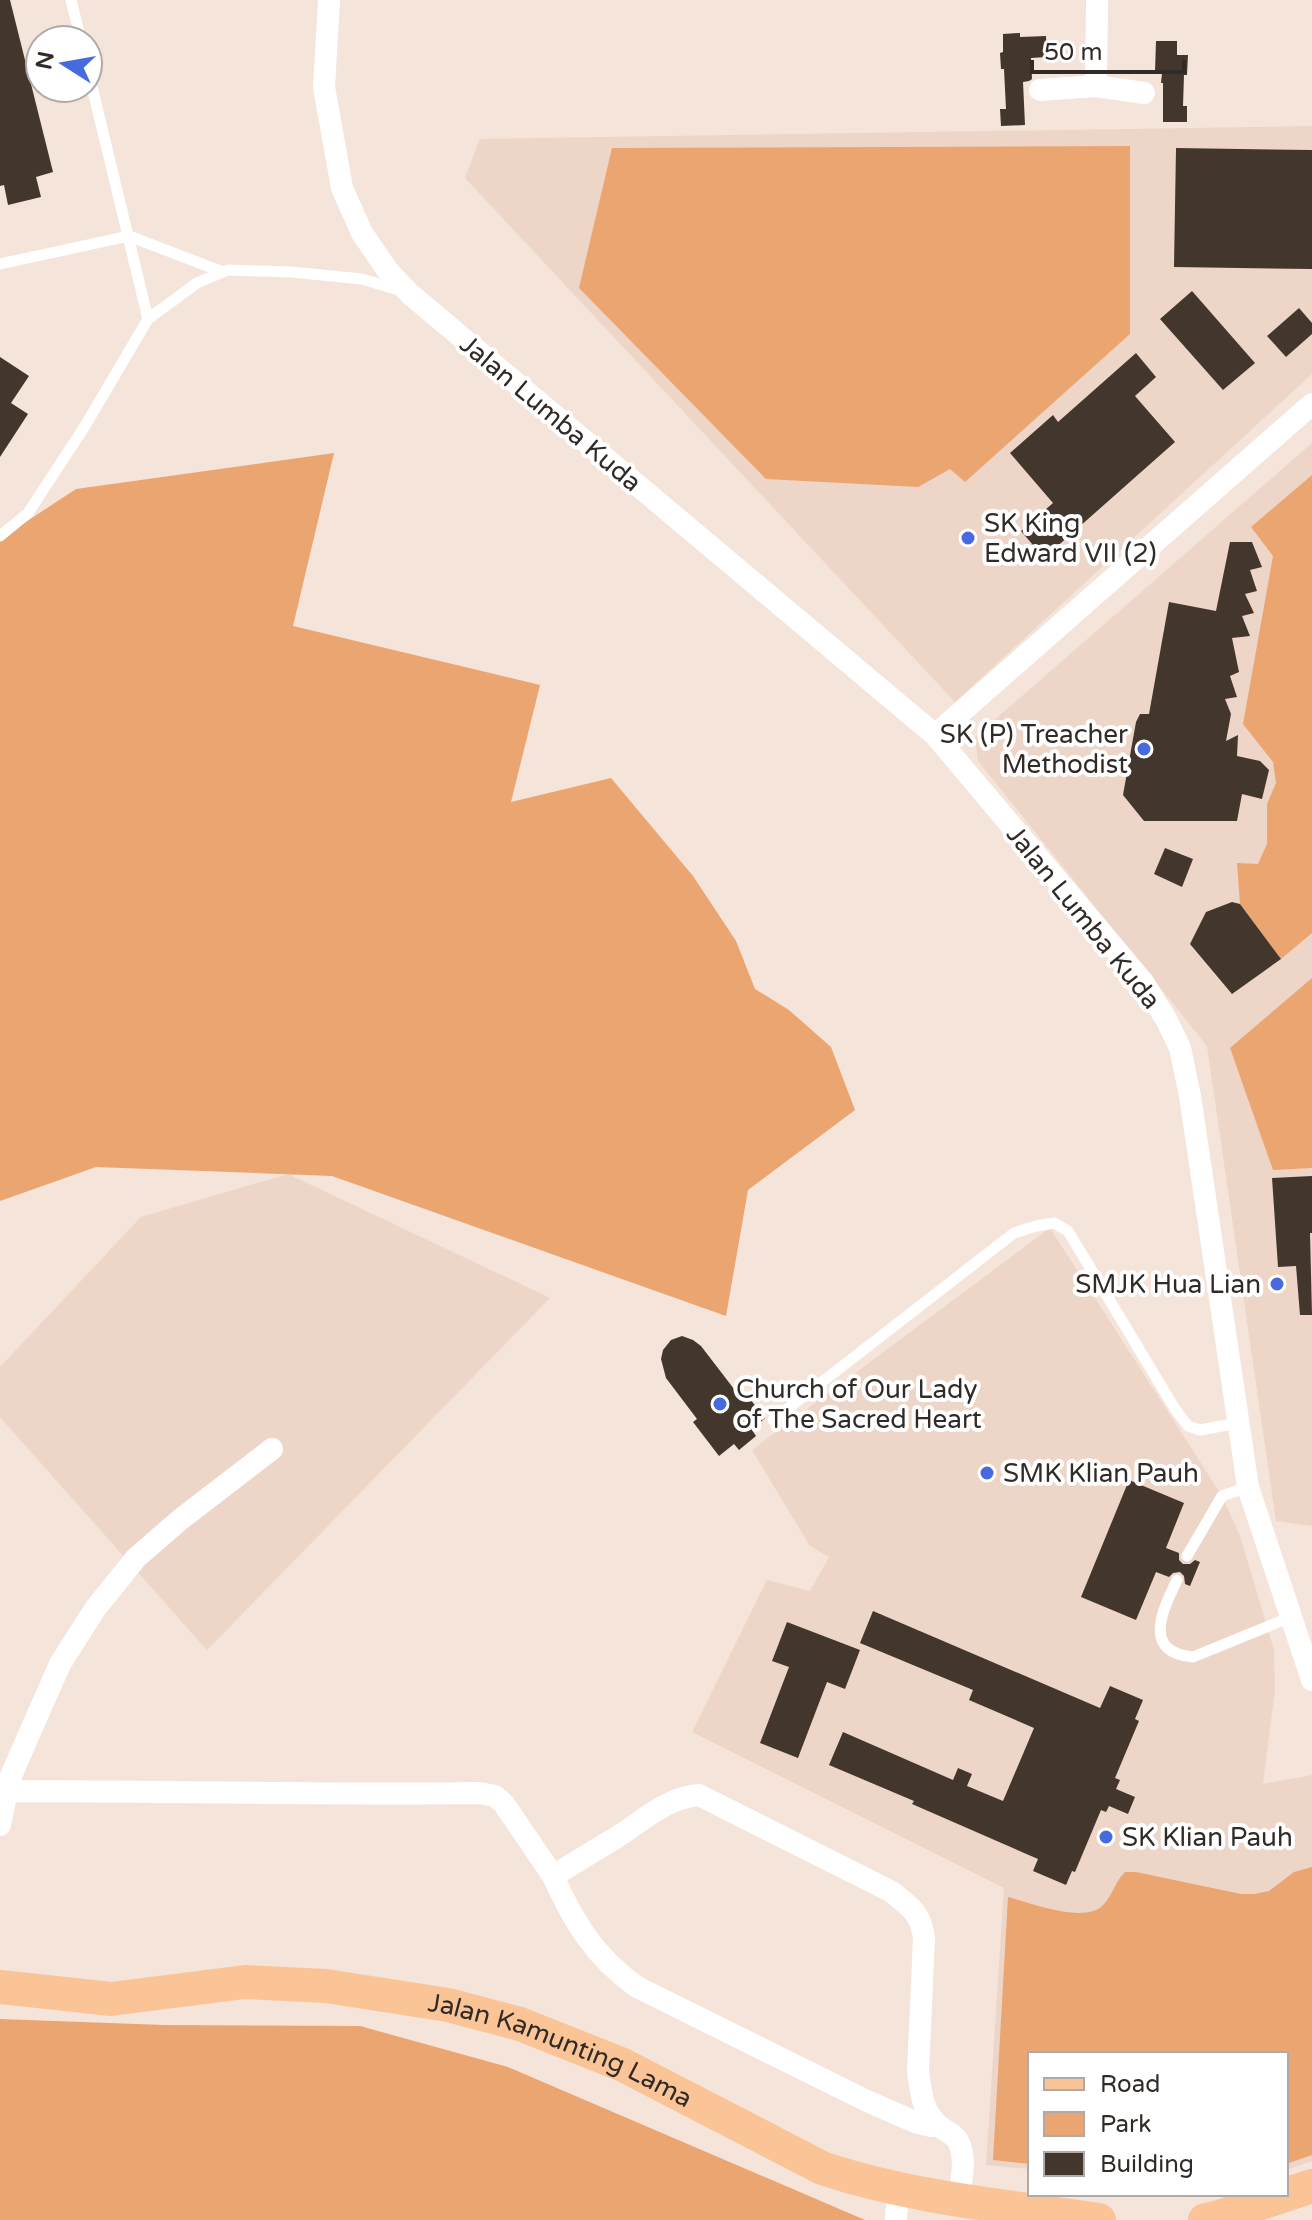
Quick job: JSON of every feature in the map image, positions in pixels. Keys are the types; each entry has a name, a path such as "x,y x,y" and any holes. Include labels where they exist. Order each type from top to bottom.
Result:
{"main road":[{"name":"Jalan Kamunting Lama","path":"0,1987 111,1999 245,1982 326,1986 448,2005 520,2024 623,2065 822,2168 855,2179 897,2204 959,2199 1099,2220"},
{"path":"1288,2194 1312,2186"},
{"path":"1205,2220 1282,2196"}],"street":[{"name":"Jalan Lumba Kuda","path":"329,0 324,87 342,188 362,233 388,271 410,294 935,735 1143,982 1166,1019 1180,1048 1190,1096 1248,1487 1312,1680"},
{"path":"1096,86 1097,0"},
{"path":"1040,90 1096,86 1144,93"},
{"path":"935,735 1312,404"},
{"path":"0,1825 10,1778 60,1664 95,1609 136,1558 272,1449"},
{"path":"7,1791 480,1793 495,1796 504,1804 553,1876 568,1910 593,1948 615,1971 637,1987 865,2100 915,2122 931,2126 937,2124"},
{"path":"553,1876 659,1807 685,1796 699,1795 892,1892 922,1923 924,1938 918,2072 925,2108 937,2124 953,2135 961,2151 963,2167 959,2199"}],"lane":[{"path":"71,0 77,24"},
{"path":"96,104 148,319"},
{"path":"0,264 129,236 223,272"},
{"path":"0,536 28,513 85,426 148,319 197,283 228,270 291,272 362,279 410,294"},
{"path":"773,1420 1014,1233 1054,1223 1068,1231 1188,1426 1200,1430 1238,1423"},
{"path":"1187,1556 1222,1496 1248,1487"},
{"path":"1177,1580 1162,1612 1160,1629 1161,1641 1170,1651 1182,1656 1193,1657 1291,1617"}],"shaded area":[{"name":"SK King Edward VII (2)","path":"1312,126 1312,374 955,702 465,178 480,139"},
{"name":"SK (P) Treacher Methodist","path":"1312,443 1312,1526 1276,1521 1207,1046 978,761 975,737"},
{"path":"288,1174 550,1298 207,1650 0,1417 0,1367 141,1217"},
{"path":"1050,1228 1222,1496 1240,1536 1274,1650 1275,1689 1263,1784 1312,1775 1312,2161 1288,2169 1288,2052 1028,2052 1028,2169 986,2165 1004,1888 692,1732 767,1580 810,1591 829,1557 810,1546 752,1450"}],"green space":[{"path":"1130,146 1130,334 965,482 950,469 918,487 766,479 579,288 612,148"},
{"path":"334,453 293,626 540,685 511,802 611,778 693,876 736,941 755,989 789,1010 831,1047 855,1110 748,1190 726,1316 332,1176 96,1167 0,1201 0,539 76,489"},
{"path":"1312,475 1312,933 1281,959 1240,904 1237,863 1258,864 1267,844 1267,804 1276,783 1273,762 1243,724 1273,556 1251,527"},
{"path":"1312,978 1312,1168 1273,1170 1230,1048"},
{"path":"1312,1867 1312,2155 1288,2163 1288,2052 1028,2052 1028,2164 993,2160 1008,1897 1058,1911 1085,1913 1104,1904 1125,1872 1254,1894 1269,1891 1294,1872"},
{"path":"0,2019 164,2025 360,2026 508,2067 865,2220 0,2220"}],"building":[{"path":"0,0 10,0 24,56 24,104 36,104 53,172 36,177 41,197 8,205 4,185 0,186"},
{"path":"1020,33 1020,37 1046,36 1047,57 1031,58 1032,79 1023,82 1025,125 1001,126 1000,109 1006,109 1000,53 1003,52 1003,34"},
{"path":"1156,41 1177,41 1177,55 1188,55 1183,106 1187,106 1187,122 1163,122 1162,73 1155,72"},
{"path":"1176,148 1312,150 1312,269 1174,267"},
{"path":"1192,291 1255,363 1223,390 1160,319"},
{"path":"1299,308 1312,323 1312,334 1286,357 1267,336"},
{"path":"1136,353 1156,377 1135,396 1175,442 1044,558 1021,531 1053,503 1010,453 1053,415 1058,422"},
{"path":"0,357 29,376 11,403 28,414 0,457"},
{"path":"1230,542 1252,542 1262,567 1250,570 1257,591 1245,594 1254,613 1242,616 1250,636 1232,638 1239,672 1230,676 1237,697 1225,699 1231,714 1226,741 1238,735 1237,756 1260,761 1269,770 1262,799 1242,794 1237,821 1144,821 1123,795 1136,722 1140,714 1149,714 1169,602 1216,611"},
{"path":"1165,848 1193,859 1182,887 1154,874"},
{"path":"1232,902 1240,904 1281,959 1232,994 1190,944 1206,912"},
{"path":"1312,1176 1312,1315 1300,1315 1296,1266 1278,1267 1272,1178"},
{"name":"Church of Our Lady of The Sacred Heart","path":"682,1336 701,1346 734,1389 739,1385 765,1418 752,1430 756,1436 739,1450 734,1444 719,1456 693,1422 697,1419 666,1378 661,1359 663,1350 671,1340"},
{"path":"1129,1480 1184,1503 1166,1548 1179,1553 1183,1564 1195,1560 1200,1562 1190,1586 1185,1584 1180,1572 1169,1577 1156,1572 1136,1620 1081,1597"},
{"path":"873,1611 1100,1708 1110,1686 1143,1700 1135,1719 1139,1721 1115,1778 1120,1780 1116,1789 1135,1797 1128,1814 1109,1806 1106,1812 1101,1810 1075,1872 1072,1871 1066,1885 1033,1871 1038,1859 829,1765 843,1732 953,1780 958,1768 972,1774 967,1786 1003,1801 1034,1728 969,1700 973,1690 860,1643"},
{"path":"787,1622 860,1650 845,1689 827,1682 798,1758 760,1743 789,1667 772,1661"}],"place":[{"name":"SK King Edward VII (2)","path":"968,538"},
{"name":"SK (P) Treacher Methodist","path":"1144,749"},
{"name":"SMJK Hua Lian","path":"1277,1284"},
{"name":"Church of Our Lady of The Sacred Heart","path":"720,1404"},
{"name":"SMK Klian Pauh","path":"987,1473"},
{"name":"SK Klian Pauh","path":"1106,1837"}]}
